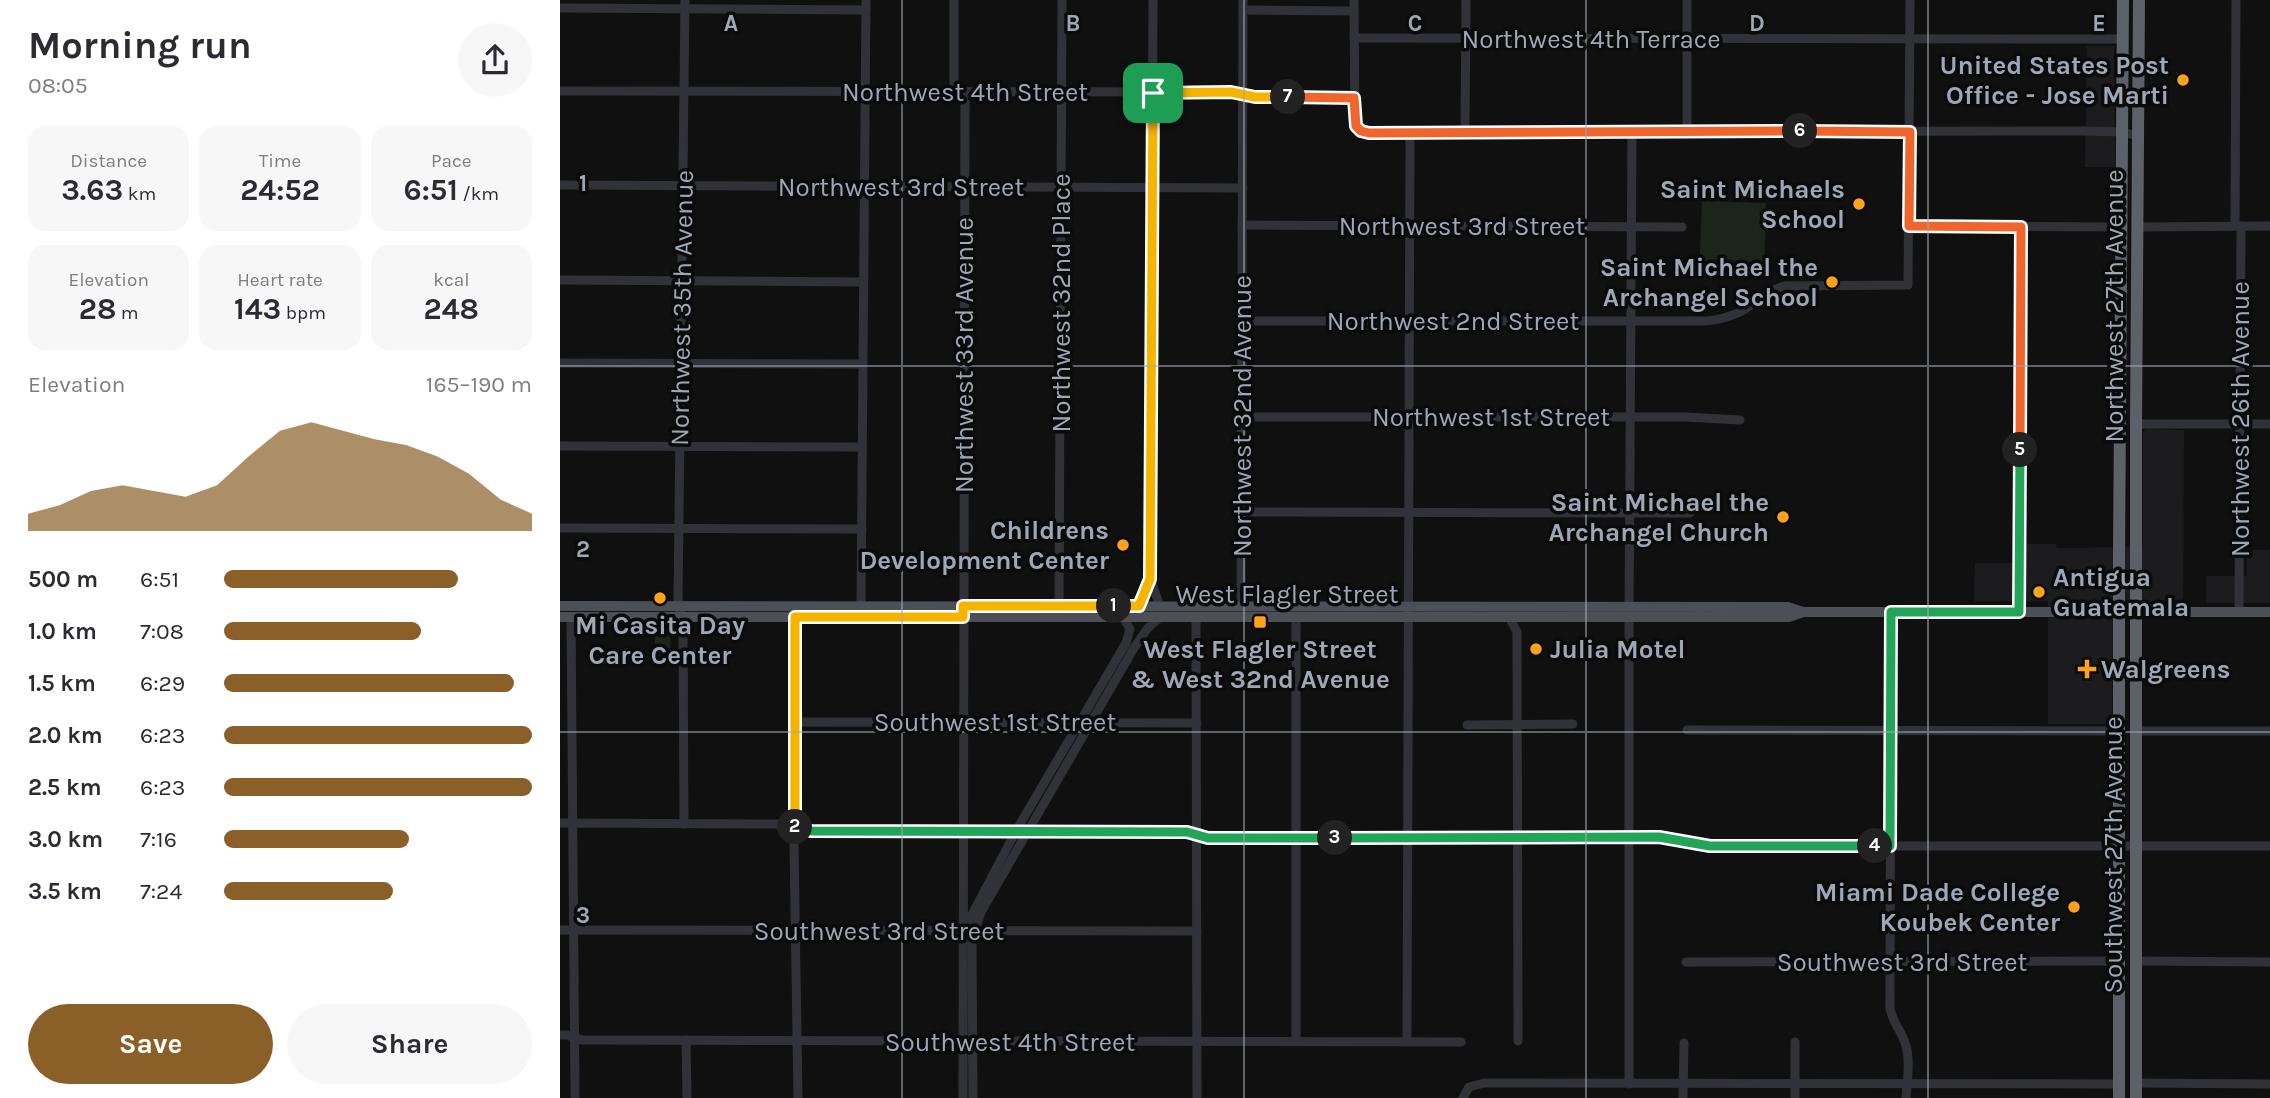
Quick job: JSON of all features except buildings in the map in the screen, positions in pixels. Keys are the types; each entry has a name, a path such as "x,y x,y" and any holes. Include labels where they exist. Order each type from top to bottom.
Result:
{"highway":[{"name":"Northwest 27th Avenue","path":"2119,612 2123,0"},
{"name":"Northwest 27th Avenue","path":"2136,612 2139,0"},
{"path":"2121,167 2128,183 2129,216 2138,227"},
{"path":"2121,227 2130,236 2132,284 2138,292"},
{"path":"2119,435 2136,424 2120,408"},
{"name":"Southwest 27th Avenue","path":"2119,612 2119,1098"},
{"name":"Southwest 27th Avenue","path":"2136,612 2136,1098"},
{"path":"2119,941 2136,961"},
{"path":"2119,961 2136,981"},
{"path":"2119,1065 2124,1077 2136,1083"}],"main road":[{"name":"West Flagler Street","path":"560,606 795,617 1059,606 1139,606 1196,617 1296,617 1407,611 1524,617 1737,607 1788,607 1803,612 2270,612"},
{"name":"West Flagler Street","path":"566,617 861,606 1123,617 1184,606 1629,612 1718,617 1788,617 1803,612"},
{"path":"1184,606 1196,617"},
{"path":"1241,606 1249,617"},
{"path":"1718,617 1737,607"}],"street":[{"path":"954,0 954,93"},
{"name":"Northwest 32nd Place","path":"1059,606 1062,0"},
{"path":"969,930 982,891 1090,723 1145,631 1160,612 1150,579 1153,0"},
{"path":"1354,0 1355,122 1361,131 2122,132 2138,136"},
{"path":"1465,132 1466,0"},
{"path":"1687,0 1687,131"},
{"path":"1910,0 1909,226 2121,227"},
{"name":"Northwest 26th Avenue","path":"2236,0 2239,612"},
{"name":"Northwest 35th Avenue","path":"684,824 679,529 685,5"},
{"path":"560,8 866,5 861,606"},
{"path":"1243,188 1243,5 1354,11"},
{"name":"Northwest 4th Terrace","path":"1354,38 2123,39"},
{"name":"Northwest 4th Street","path":"560,91 1231,92 1255,97 1354,98"},
{"name":"Northwest 33rd Avenue","path":"965,93 964,885 972,942 967,1042"},
{"path":"1629,1084 1632,131"},
{"path":"1407,1041 1410,132"},
{"name":"Northwest 3rd Street","path":"560,185 1243,188"},
{"name":"Northwest 32nd Avenue","path":"1241,606 1243,188"},
{"name":"Northwest 3rd Street","path":"1242,225 1682,227"},
{"name":"Northwest 2nd Street","path":"1242,321 1715,320 1740,312 1769,292 1785,286 1908,285 1909,226"},
{"path":"2138,227 2270,226"},
{"path":"2019,612 2021,227"},
{"path":"560,280 863,282"},
{"path":"560,363 863,364"},
{"name":"Northwest 1st Street","path":"1241,417 1630,417 1740,420"},
{"path":"2136,424 2270,424"},
{"path":"560,446 862,447"},
{"path":"1241,512 1689,513"},
{"path":"560,528 862,529"},
{"path":"1139,606 1150,579"},
{"path":"1891,612 1891,1014 1906,1046 1906,1098"},
{"path":"566,617 572,824 575,1098"},
{"path":"795,617 794,827 798,1098"},
{"path":"969,930 981,912 1079,722 1129,638 1130,629 1123,617"},
{"path":"1196,617 1197,1098"},
{"path":"1296,617 1296,1041"},
{"path":"1508,617 1517,632"},
{"path":"1518,1041 1517,632 1524,617"},
{"name":"Southwest 1st Street","path":"794,722 1197,723"},
{"path":"1467,725 1573,724"},
{"path":"1687,730 2119,731"},
{"path":"2136,731 2270,731"},
{"path":"560,823 786,824 811,831 1187,832 1208,838 1629,837 1668,838 1710,846 2270,846"},
{"path":"964,885 971,890 982,891"},
{"name":"Southwest 3rd Street","path":"560,930 1197,931"},
{"name":"Southwest 3rd Street","path":"1686,962 2119,961"},
{"path":"2136,961 2270,962"},
{"name":"Southwest 4th Street","path":"560,1035 582,1040 1461,1042"},
{"path":"686,1040 687,1098"},
{"path":"963,1098 967,1042"},
{"path":"967,1042 973,1098"},
{"path":"1795,1042 1795,1098"},
{"path":"1683,1098 1684,1043"},
{"path":"2136,1083 2270,1084"},
{"path":"1463,1098 1466,1090 1479,1084 2119,1084"}],"shaded area":[{"path":"2087,46 2114,46 2115,167 2085,167"},
{"path":"1702,201 1766,203 1764,278 1708,276 1704,280 1699,275"},
{"path":"2146,429 2184,430 2183,602 2113,602 2112,724 2048,724 2048,601 1974,601 1975,563 2026,563 2026,544 2056,544 2057,548 2143,547 2143,432"},
{"path":"2247,550 2270,550 2270,603 2206,603 2206,576 2247,576"},
{"path":"655,627 670,627 671,665 655,665"}],"place":[{"name":"United States Post Office - Jose Marti","path":"2183,80"},
{"name":"Saint Michaels School","path":"1859,204"},
{"name":"Saint Michael the Archangel School","path":"1832,282"},
{"name":"Saint Michael the Archangel Church","path":"1783,517"},
{"name":"Childrens Development Center","path":"1123,545"},
{"name":"Antigua Guatemala","path":"2039,592"},
{"name":"Mi Casita Day Care Center","path":"660,598"},
{"name":"West Flagler Street & West 32nd Avenue","path":"1260,622"},
{"name":"Julia Motel","path":"1536,649"},
{"name":"Walgreens","path":"2087,669"},
{"name":"Miami Dade College Koubek Center","path":"2074,907"}],"route":[{"path":"1231,92 1255,97 1354,98 1356,126 1369,133 1910,132 1909,226 2021,227 2019,612 1891,612 1890,846 1710,846 1659,837 1208,838 1187,832 811,831 794,827 795,617 963,617 963,606 1139,606 1150,579 1152,509 1153,93 1231,92"}]}
